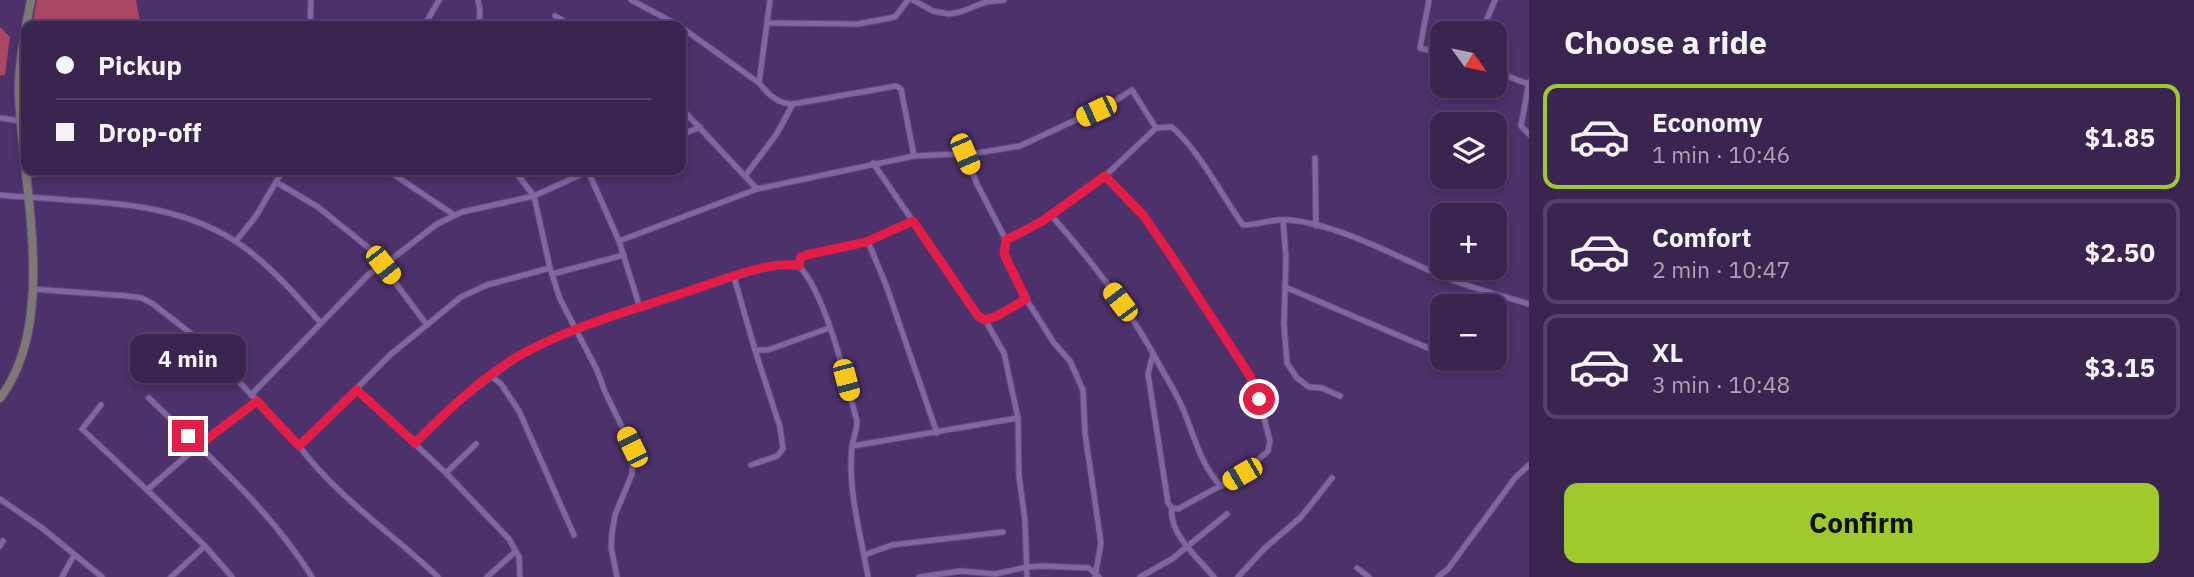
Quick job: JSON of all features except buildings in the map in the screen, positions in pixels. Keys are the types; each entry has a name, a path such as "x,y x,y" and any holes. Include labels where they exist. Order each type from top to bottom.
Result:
{"main road":[{"path":"27,21 31,0"},
{"path":"21,61 21,132"},
{"path":"0,398 8,388 21,357 30,318 34,266 25,176"}],"street":[{"path":"310,21 311,0"},
{"path":"427,21 439,0"},
{"path":"478,0 479,21"},
{"path":"631,0 669,21"},
{"path":"759,83 771,0"},
{"path":"768,23 858,24 895,17 908,0"},
{"path":"914,0 933,11 949,14 986,2 1004,0"},
{"path":"1429,0 1420,48 1430,51"},
{"path":"1485,21 1495,0"},
{"path":"555,16 564,21"},
{"path":"686,31 759,83 768,94 783,104 896,86 901,89 914,156"},
{"path":"1507,75 1529,83 1521,126 1529,134"},
{"path":"619,240 757,189 914,156 965,154 1020,146 1112,103 1132,90 1156,128"},
{"path":"745,176 776,135 793,104"},
{"path":"686,113 757,189"},
{"path":"0,118 20,121"},
{"path":"686,133 700,127"},
{"path":"1006,240 1041,222 1105,176 1156,128 1172,127 1189,142 1242,225 1254,225 1269,219 1316,226 1430,271"},
{"path":"965,154 1006,240 1004,254 1026,299 1054,344 1070,361 1083,390 1101,543 1096,575"},
{"path":"1315,158 1316,226"},
{"path":"873,163 970,305 978,316 985,320 1004,353 1018,418 1019,477 1025,521 1027,577"},
{"path":"25,176 30,175"},
{"path":"236,241 256,216 280,175"},
{"path":"394,175 454,215"},
{"path":"518,175 534,196 560,299 632,447 632,474 615,515 612,533 611,547 617,577"},
{"path":"251,395 369,274 437,224 454,215 534,196 580,175"},
{"path":"591,175 619,240 640,307"},
{"path":"1105,176 1143,215 1250,376 1270,441 1268,451 1242,474 1178,509 1172,508"},
{"path":"275,182 318,207 370,249 427,325"},
{"path":"0,195 121,203 158,209 190,219 236,241 287,286 320,322"},
{"path":"1050,214 1081,249 1132,317 1185,413 1192,438 1213,479 1220,486"},
{"path":"1283,220 1287,363 1297,378 1309,387 1322,388 1340,396"},
{"path":"799,266 801,257 806,255 866,242 913,221"},
{"path":"866,242 886,285 937,433"},
{"path":"299,446 390,355 461,298 487,285 624,255"},
{"path":"415,443 451,407 524,352 576,329 734,277 776,265 799,266 810,279 829,328 857,421 852,446 851,473 858,516 857,527 867,577"},
{"path":"734,277 780,427 783,449 778,456 751,465"},
{"path":"1453,280 1529,304"},
{"path":"1285,287 1430,349"},
{"path":"33,289 127,296 153,303 202,342 346,497 416,554 438,577"},
{"path":"985,320 1026,299"},
{"path":"755,349 768,350 829,328"},
{"path":"1153,354 1148,373 1167,495 1172,508 1170,519 1178,534 1214,577"},
{"path":"491,376 501,384 519,411 574,535"},
{"path":"357,390 446,472 509,539 519,557 520,577"},
{"path":"149,398 199,445 296,552 312,577"},
{"path":"146,490 257,401"},
{"path":"101,405 82,429 205,546 232,577"},
{"path":"852,446 1018,418"},
{"path":"446,472 477,444"},
{"path":"1438,577 1448,569 1515,478 1529,465"},
{"path":"1238,577 1265,548 1301,517 1332,478"},
{"path":"0,499 42,528 102,577"},
{"path":"1140,577 1172,559 1227,514"},
{"path":"864,555 892,545 1003,532"},
{"path":"172,577 205,546"},
{"path":"487,577 515,552"},
{"path":"62,577 74,555"},
{"path":"919,577 961,571 995,574 1027,566 1089,568 1096,575"},
{"path":"1357,568 1369,577"}],"shaded area":[{"path":"37,0 136,0 140,21 33,21"},
{"path":"0,27 10,37 5,75 0,75"}],"route":[{"path":"188,436 199,445 257,401 299,446 357,390 415,443 451,407 524,352 576,329 734,277 776,265 799,266 801,257 806,255 866,242 913,221 978,316 985,320 1026,299 1004,254 1006,240 1041,222 1105,176 1143,215 1250,376 1259,399"}]}
